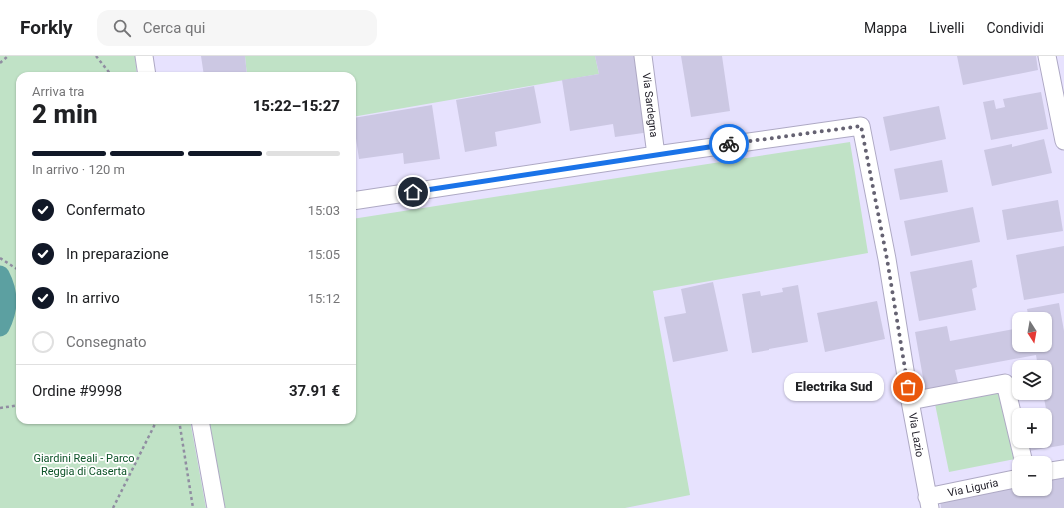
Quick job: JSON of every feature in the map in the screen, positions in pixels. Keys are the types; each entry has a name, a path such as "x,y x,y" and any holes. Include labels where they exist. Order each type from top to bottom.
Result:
{"street":[{"path":"144,56 146,72"},
{"name":"Via Sardegna","path":"643,56 656,155"},
{"path":"1047,56 1064,141"},
{"name":"Via Lazio","path":"656,155 861,126 887,259 928,503"},
{"path":"356,200 656,155"},
{"path":"910,401 1005,383 1022,456"},
{"path":"201,424 216,508"},
{"path":"1052,471 1064,469"},
{"name":"Via Liguria","path":"928,503 1012,480"}],"path":[{"path":"0,63 8,56"},
{"path":"96,56 109,72"},
{"path":"0,258 16,268"},
{"path":"0,408 16,406"},
{"path":"113,508 155,424"},
{"path":"180,424 193,508"}],"green space":[{"name":"Giardini Reali - Parco Reggia di Caserta","path":"0,56 135,56 137,72 16,72 16,424 191,424 206,508 0,508"},
{"path":"245,56 595,56 599,74 356,116 356,72 247,72"},
{"path":"850,142 868,253 653,291 690,495 625,508 222,508 207,424 356,424 356,218"},
{"path":"1001,390 1014,456 1012,456 1012,460 949,472 935,404"}],"building":[{"path":"201,56 245,56 247,72 203,72"},
{"path":"595,56 638,56 650,132 615,137 613,124 570,131 562,80 599,74"},
{"path":"681,56 722,56 730,111 691,117"},
{"path":"957,56 1036,56 1038,70 963,85"},
{"path":"534,86 541,123 495,132 497,146 465,152 456,100"},
{"path":"1041,92 1048,129 991,140 983,102 994,100 996,109 1005,107 1003,99"},
{"path":"432,105 440,159 404,164 403,153 359,159 356,138 356,118"},
{"path":"939,106 946,139 890,151 883,117"},
{"path":"1044,139 1052,173 992,186 984,150 1012,144 1012,147"},
{"path":"942,160 948,192 900,200 894,169"},
{"path":"1058,200 1063,231 1007,240 1002,210"},
{"path":"973,207 980,242 911,256 904,221"},
{"path":"1064,246 1064,293 1024,300 1016,255"},
{"path":"972,260 977,287 972,289 976,310 919,321 910,272"},
{"path":"713,282 728,351 673,362 664,317 686,313 681,289"},
{"path":"798,285 808,342 752,353 742,294 760,291 761,296 783,292 782,288"},
{"path":"877,301 885,339 825,352 817,313"},
{"path":"1059,303 1064,331 1064,445 1052,447 1052,408 1046,408 1044,400 1052,400 1052,360 1037,360 1036,355 955,370 958,383 925,389 915,332 947,326 950,341 1012,329 1012,352 1052,352 1052,312 1028,312 1027,309"},
{"path":"1028,448 1046,448 1029,451"},
{"path":"1064,476 1064,508 941,508 940,500 1012,486 1012,496 1052,496 1052,479"}],"waterway":[{"path":"0,275 5,288 7,301 5,314 0,327"}],"way so far":[{"path":"729,144 861,126 887,259 908,387"}],"place":[{"name":"Electrika Sud","path":"908,387"}],"route":[{"path":"413,192 729,144"}]}
